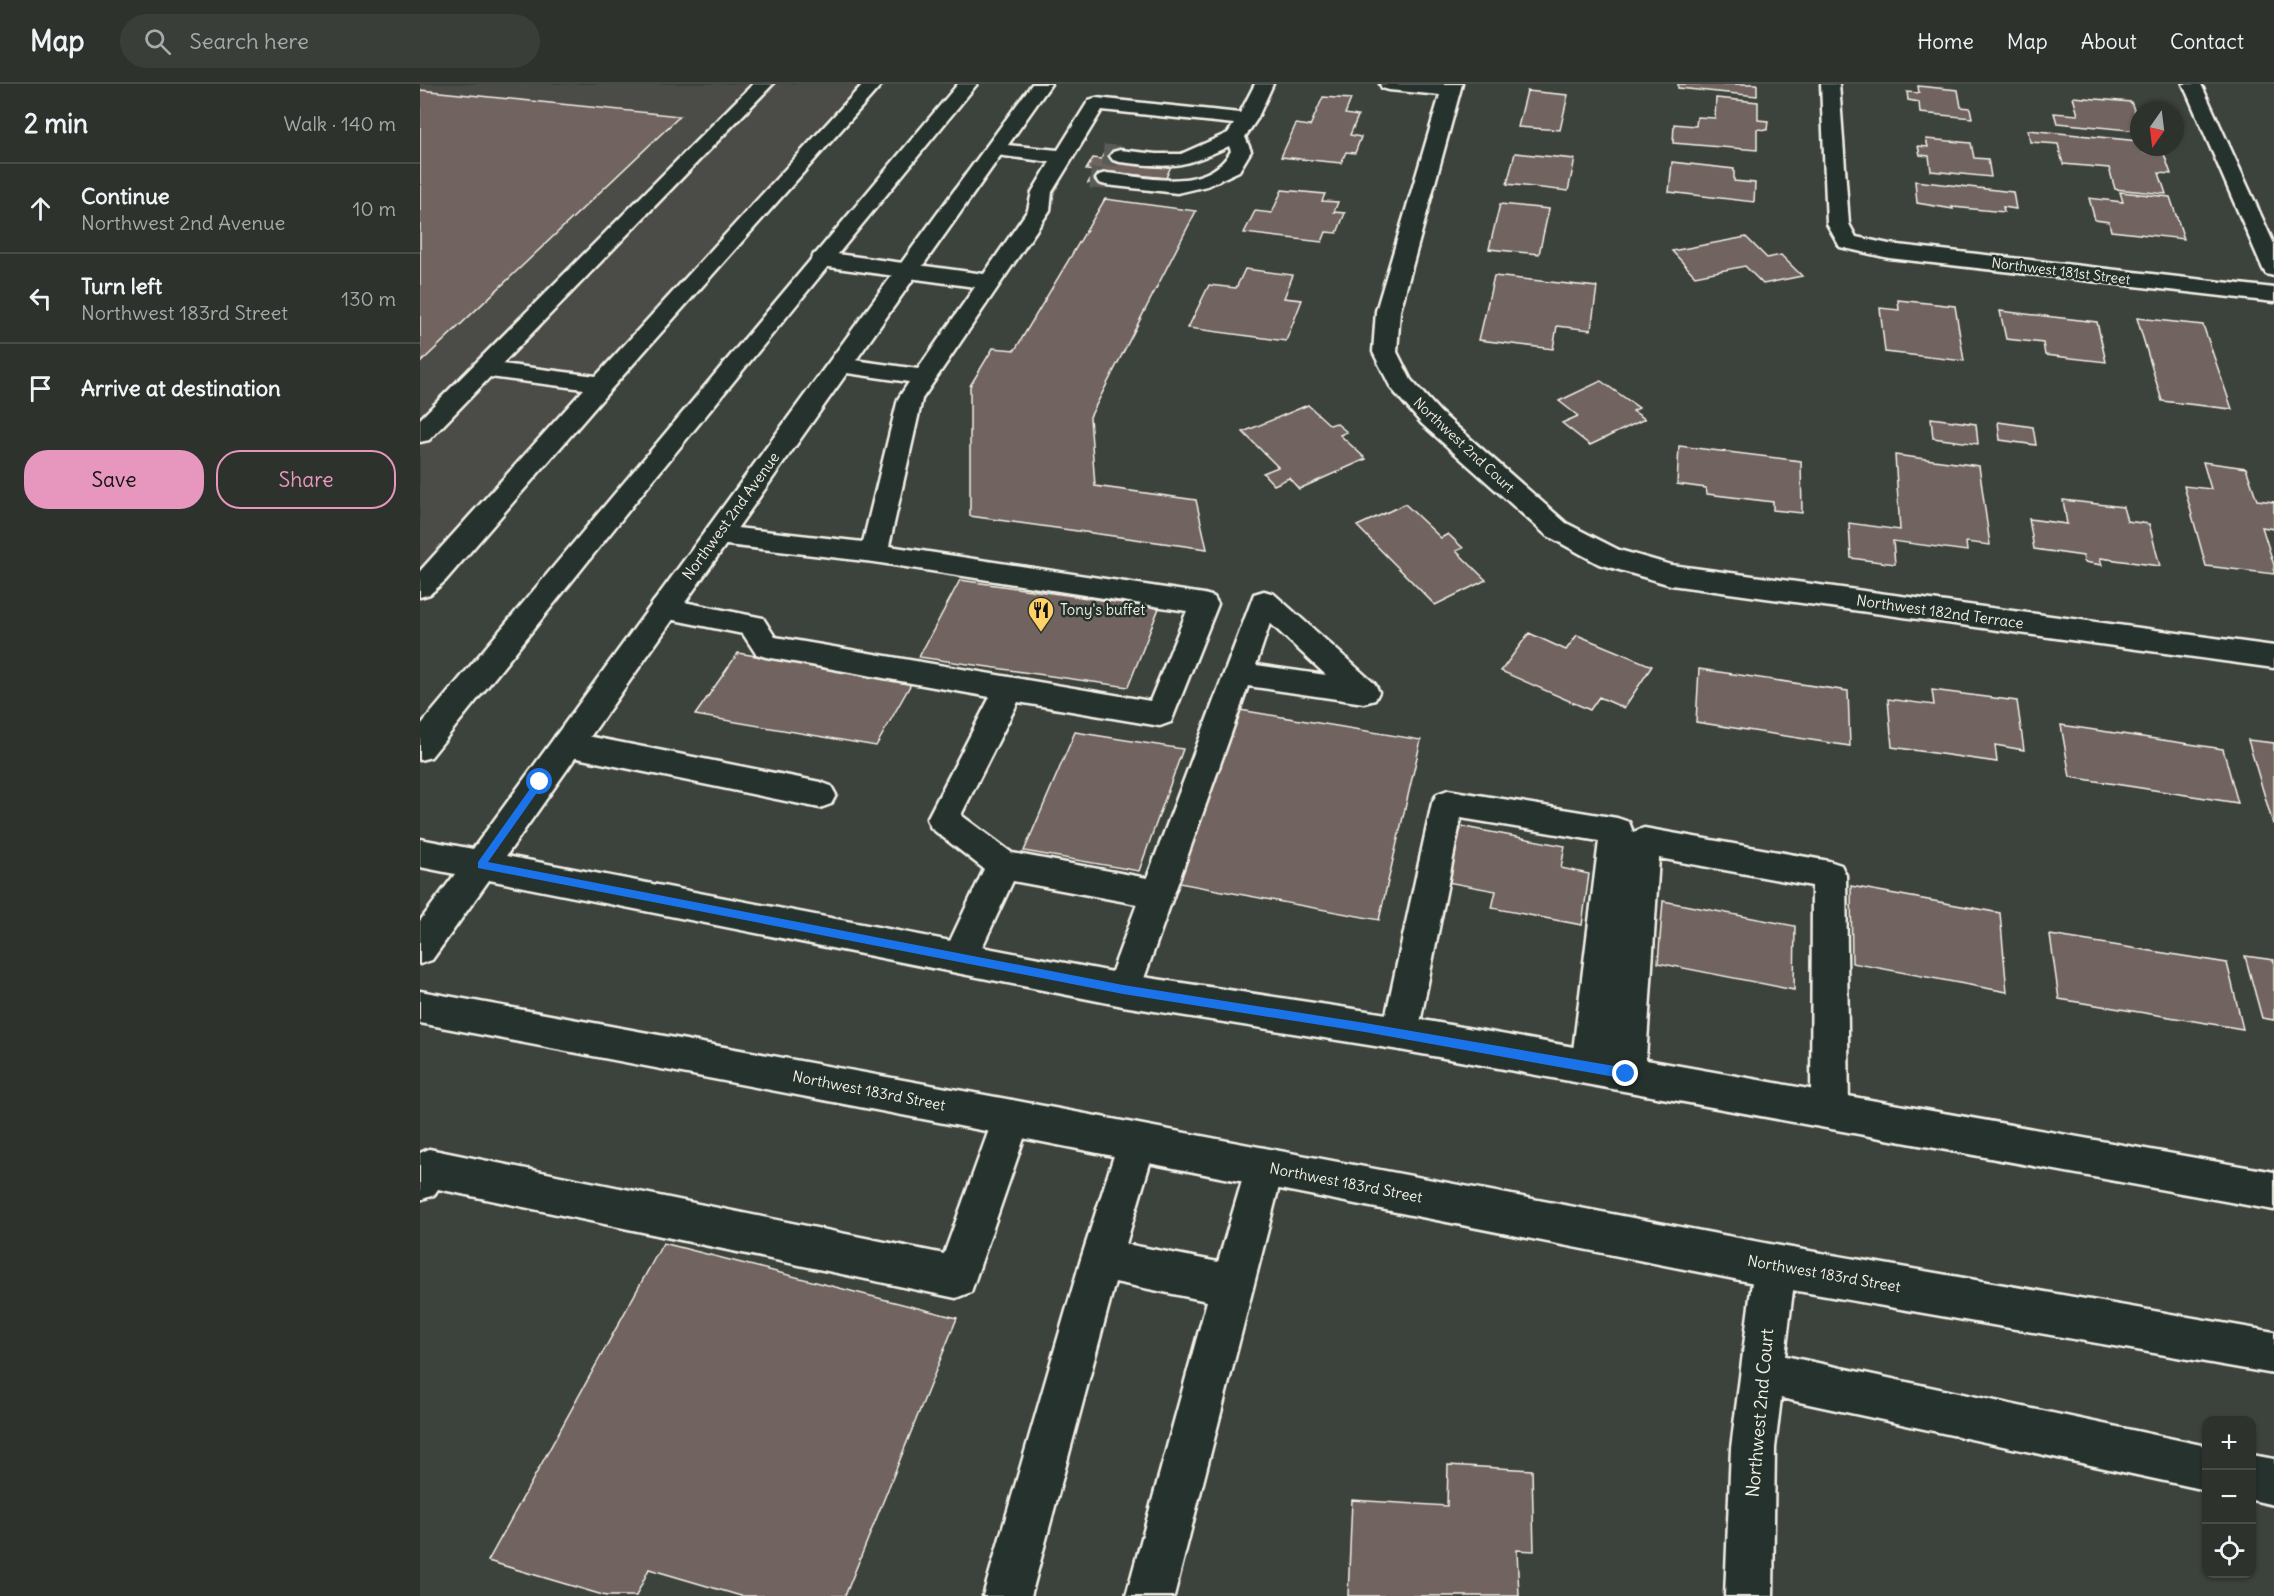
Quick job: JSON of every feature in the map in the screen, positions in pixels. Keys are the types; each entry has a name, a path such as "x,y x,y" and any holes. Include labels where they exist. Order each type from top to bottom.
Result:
{"main road":[{"path":"420,434 764,84"},
{"path":"420,587 435,574 602,384 873,84"},
{"path":"420,748 968,84"},
{"name":"Northwest 2nd Avenue","path":"420,949 1042,84"},
{"path":"1106,179 1177,186 1207,180 1232,167 1241,151 1241,128 1264,84"},
{"path":"1389,84 1452,87"},
{"name":"Northwest 181st Street","path":"1830,84 1838,224 1848,242 1888,251 2274,295"},
{"path":"2192,84 2274,269"},
{"name":"Northwest 2nd Court","path":"1452,87 1388,310 1385,352 1400,383 1431,418 1556,529 1609,557"},
{"path":"874,552 910,399 1039,210 1041,192 1067,163 1096,104 1241,128"},
{"path":"1120,156 1176,160 1191,157 1241,128"},
{"path":"996,150 1067,163"},
{"path":"822,260 990,282"},
{"path":"840,365 926,377"},
{"path":"484,369 602,384"},
{"path":"664,608 753,625 766,646 1160,714 1204,604 874,552 718,535"},
{"name":"Northwest 182nd Terrace","path":"1609,557 1671,575 2274,657"},
{"path":"1123,990 1238,673"},
{"path":"1009,689 943,819 1003,865 1158,894"},
{"path":"567,744 820,795"},
{"path":"1400,1034 1448,803 1617,831 1590,1067"},
{"path":"1626,1074 1644,842 1829,875 1830,1110"},
{"path":"420,853 1123,990 1590,1067 2274,1191"},
{"path":"960,958 1003,865"},
{"name":"Northwest 183rd Street","path":"420,1007 1011,1118 1775,1266 2274,1353"},
{"path":"420,1181 429,1168 956,1277 1011,1118"},
{"path":"1007,1596 1101,1260 1137,1143"},
{"path":"1150,1596 1264,1167"},
{"path":"1101,1260 1233,1286"},
{"name":"Northwest 2nd Court","path":"1749,1596 1753,1448 1775,1266"},
{"path":"1763,1373 2202,1467"},
{"path":"2256,1479 2274,1482"}],"shaded area":[{"path":"420,84 882,84 420,593"}],"building":[{"path":"1678,84 1757,84 1757,96 1678,88"},
{"path":"1918,86 1958,90 1961,107 1970,108 1972,118 1920,113 1919,102 1908,100 1907,92 1919,93"},
{"path":"420,90 680,116 420,363"},
{"path":"1527,91 1568,95 1560,130 1518,127"},
{"path":"1323,97 1351,99 1345,114 1358,116 1350,135 1361,137 1355,153 1346,152 1341,163 1281,157 1296,124 1310,126"},
{"path":"2073,97 2131,102 2130,130 2057,123 2054,113 2078,115"},
{"path":"1716,98 1758,102 1758,120 1768,121 1767,130 1757,129 1757,150 1673,143 1674,124 1696,126 1697,117 1715,118"},
{"path":"2028,130 2130,140 2130,156 2165,156 2171,174 2159,173 2166,194 2115,189 2109,168 2063,164 2058,144 2030,142"},
{"path":"1926,139 1971,143 1974,158 1988,159 1991,177 1931,171 1929,156 1920,155 1918,146 1928,147"},
{"path":"1107,148 1123,149 1117,161 1171,166 1166,178 1110,172 1103,184 1088,183 1095,171 1086,170 1093,158 1101,159"},
{"path":"1515,153 1575,159 1568,191 1507,184"},
{"path":"1672,162 1734,169 1734,181 1755,183 1754,202 1669,192"},
{"path":"1915,181 2013,192 2016,209 2003,207 2004,212 1952,207 1953,209 1917,203"},
{"path":"1282,190 1325,194 1322,201 1338,202 1334,212 1345,213 1337,233 1326,232 1322,242 1244,233 1255,211 1272,213"},
{"path":"2120,192 2170,197 2184,239 2111,231 2109,222 2095,220 2089,198 2123,202"},
{"path":"1105,199 1196,211 1090,417 1095,486 1196,500 1207,549 970,516 970,386 993,348 1015,350"},
{"path":"1500,204 1549,209 1539,254 1489,249"},
{"path":"1746,237 1767,258 1781,255 1802,276 1763,284 1745,266 1695,276 1672,251"},
{"path":"1245,269 1293,275 1284,298 1302,300 1286,341 1188,328 1209,285 1236,288"},
{"path":"1494,276 1597,287 1591,330 1557,326 1553,349 1479,340"},
{"path":"1898,300 1955,306 1964,361 1885,352 1880,308 1899,310"},
{"path":"2000,311 2097,322 2106,362 2045,355 2043,343 2006,339"},
{"path":"2137,318 2203,325 2232,409 2162,401"},
{"path":"1601,381 1639,408 1633,411 1645,419 1590,445 1562,423 1578,416 1559,401"},
{"path":"1308,405 1330,425 1336,423 1347,432 1340,435 1366,459 1299,489 1289,478 1274,485 1263,473 1278,467 1243,432"},
{"path":"1931,418 1976,424 1978,444 1933,438"},
{"path":"1998,422 2033,427 2036,445 2000,440"},
{"path":"1679,446 1801,461 1802,513 1773,510 1773,502 1707,494 1706,488 1677,484"},
{"path":"1895,455 1979,466 1990,545 1966,542 1967,551 1893,541 1895,564 1851,558 1849,523 1900,530"},
{"path":"2203,462 2246,468 2257,500 2274,502 2274,529 2262,527 2274,565 2274,574 2206,566 2184,486 2211,489"},
{"path":"2063,500 2123,507 2127,521 2149,524 2160,566 2100,558 2102,565 2084,562 2083,556 2034,549 2029,519 2067,524"},
{"path":"1405,504 1441,538 1448,534 1463,548 1456,551 1486,580 1435,605 1357,526"},
{"name":"Tony's buffet","path":"960,580 1159,608 1128,687 919,657"},
{"path":"1529,633 1566,650 1577,635 1652,666 1624,708 1599,697 1590,710 1501,671"},
{"path":"738,653 912,682 876,746 695,715"},
{"path":"1699,669 1848,691 1850,746 1696,722"},
{"path":"1932,690 2017,701 2024,750 1995,745 1997,762 1892,747 1888,699 1934,705"},
{"path":"1240,710 1421,740 1379,920 1179,883"},
{"path":"2061,725 2223,749 2238,803 2070,777"},
{"path":"1075,732 1183,749 1139,871 1024,851"},
{"path":"2248,740 2274,743 2274,824 2273,824"},
{"path":"1459,826 1565,846 1561,868 1589,874 1582,925 1492,908 1496,891 1447,882"},
{"path":"1851,886 2000,913 2007,992 1852,963"},
{"path":"1663,901 1795,926 1794,990 1658,963"},
{"path":"2050,935 2227,963 2243,1029 2059,999"},
{"path":"2245,956 2274,960 2274,1020 2262,1018"},
{"path":"663,1243 957,1318 845,1596 741,1596 649,1569 636,1596 606,1596 488,1561"},
{"path":"1448,1465 1532,1470 1534,1551 1517,1550 1519,1596 1348,1596 1352,1500 1447,1506"}],"tunnel":[{"path":"1103,155 1120,156"},
{"path":"1090,178 1106,179"}],"place":[{"name":"Tony's buffet","path":"1041,633"}],"route":[{"path":"540,782 481,865 1123,990 1365,1028 1626,1074"}]}
